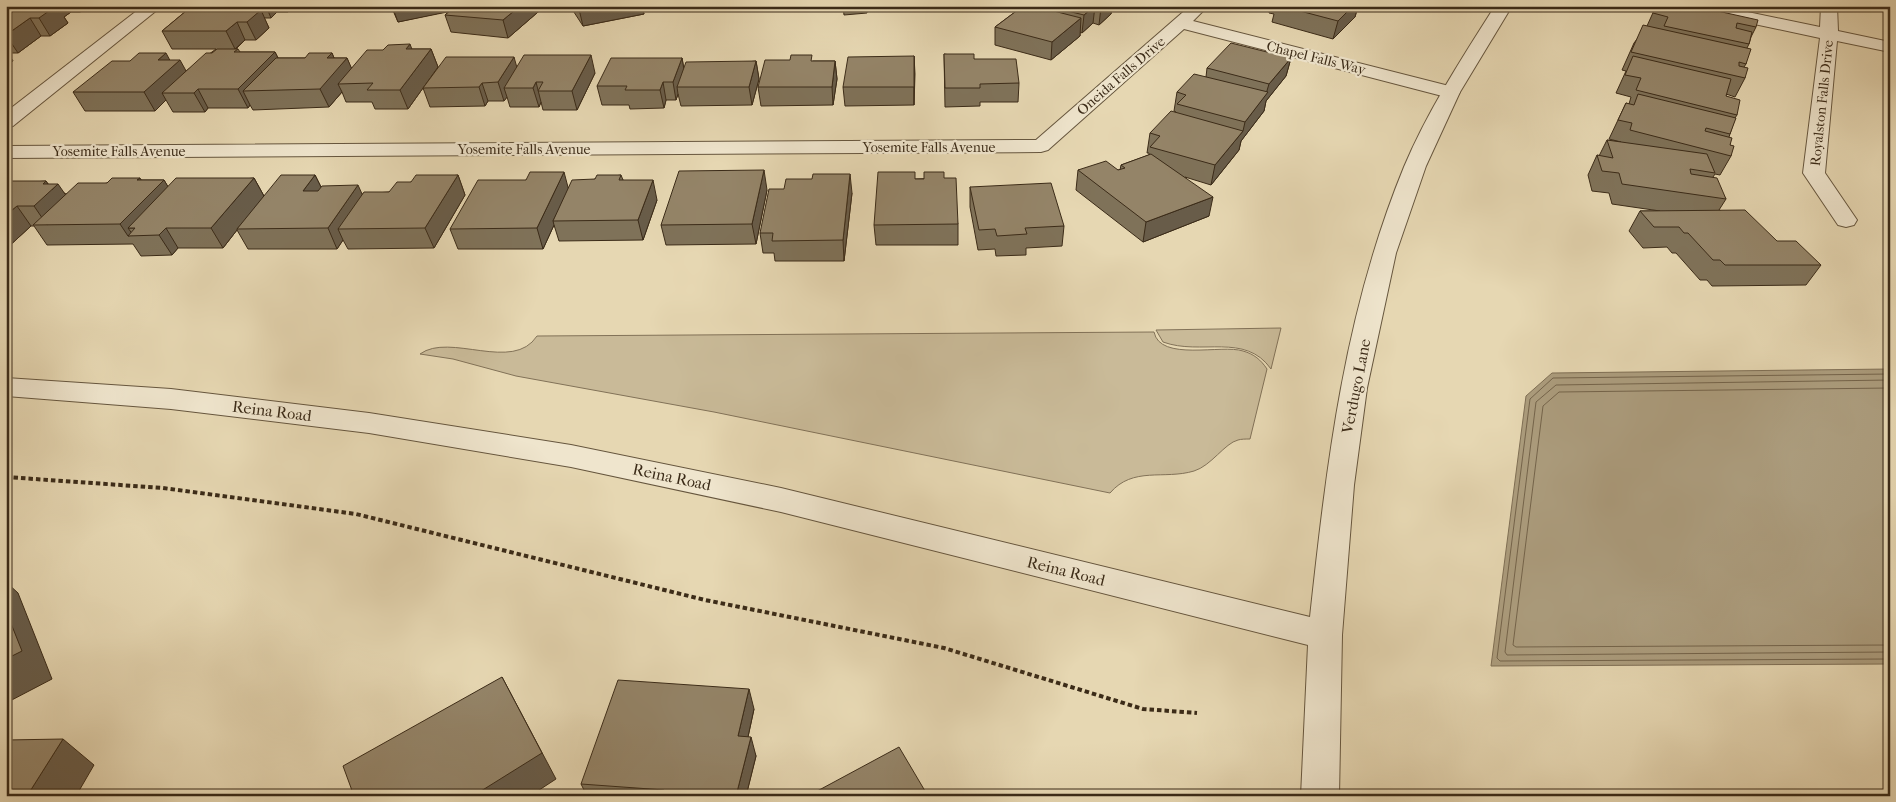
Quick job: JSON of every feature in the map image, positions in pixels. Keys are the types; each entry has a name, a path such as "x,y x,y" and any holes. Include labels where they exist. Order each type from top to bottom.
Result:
{"street":[{"path":"6,122 154,6"},
{"name":"Oneida Falls Drive","path":"1041,146 1200,6"},
{"name":"Verdugo Lane","path":"1320,796 1325,635 1339,485 1353,388 1384,253 1415,166 1450,92 1504,6"},
{"path":"1693,6 1890,47"},
{"name":"Royalston Falls Drive","path":"1829,6 1829,34 1814,173 1846,220"},
{"name":"Chapel Falls Way","path":"1181,23 1450,92"},
{"name":"Yosemite Falls Avenue","path":"6,152 1041,146"},
{"name":"Reina Road","path":"6,387 171,400 369,423 570,456 781,500 1325,635"}],"path":[{"path":"6,477 163,488 356,514 705,600 944,648 1143,709 1197,713"}],"shaded area":[{"path":"1281,328 1271,369 1260,358 1248,351 1222,347 1177,346 1163,342 1156,330"},
{"path":"1154,332 1159,341 1167,347 1193,350 1233,349 1247,352 1262,363 1267,369 1250,439 1241,439 1233,442 1206,464 1194,471 1149,475 1129,479 1110,493 714,412 516,376 453,359 420,354 433,348 448,347 497,352 513,351 526,346 537,336"}],"water":[{"path":"1890,369 1890,664 1491,666 1526,396 1552,373"}],"building":[{"path":"6,6 56,6 39,18 30,18 6,35"},
{"path":"192,6 255,6 251,10 261,10 247,22 237,22 226,31 162,31"},
{"path":"456,6 520,6 503,20 445,15"},
{"path":"577,6 590,6 579,9"},
{"path":"1023,6 1034,6 1081,18 1052,42 995,27"},
{"path":"1047,6 1094,6 1084,15"},
{"path":"1281,6 1353,6 1338,21"},
{"path":"1656,6 1695,6 1758,20 1756,27 1737,23 1736,28 1752,32 1749,44 1664,26 1668,17 1653,13"},
{"path":"1643,25 1751,49 1746,64 1739,62 1739,66 1748,68 1745,78 1631,52"},
{"path":"1231,43 1291,58 1269,84 1207,68"},
{"path":"410,44 406,49 431,49 400,90 367,90 373,83 338,84 367,50 383,50 388,45"},
{"path":"217,49 238,49 234,52 275,52 238,89 198,89 194,93 162,93 206,53 212,53"},
{"path":"139,53 166,53 158,60 180,60 144,92 73,92 112,61 130,61"},
{"path":"309,53 332,53 327,58 347,58 320,89 243,91 276,58 305,58"},
{"path":"944,54 974,54 974,59 1016,59 1019,83 980,84 980,88 945,88"},
{"path":"524,55 591,55 572,91 538,91 543,82 536,82 533,88 504,88"},
{"path":"791,55 812,55 811,61 835,61 832,87 758,87 765,60 790,60"},
{"path":"914,56 914,87 843,87 848,57"},
{"path":"1633,56 1731,79 1726,96 1740,100 1737,115 1636,90 1641,78 1625,75"},
{"path":"446,57 514,57 498,82 482,83 479,87 423,88"},
{"path":"611,58 682,58 673,82 663,82 660,90 625,90 627,86 597,86"},
{"path":"756,61 749,87 677,87 686,62"},
{"path":"1194,74 1268,92 1245,122 1177,104 1186,95 1177,92"},
{"path":"1638,94 1736,118 1730,134 1706,128 1705,131 1732,138 1730,145 1734,146 1731,156 1630,130 1632,123 1618,120 1626,103 1634,105"},
{"path":"1171,111 1243,131 1215,165 1150,147 1160,136 1150,133"},
{"path":"1607,140 1707,154 1715,173 1690,169 1691,174 1717,178 1726,199 1622,184 1619,173 1602,171 1597,155 1613,158"},
{"path":"1151,154 1213,197 1146,222 1078,170 1106,161 1118,170 1125,168 1121,165"},
{"path":"764,170 752,224 661,225 679,171"},
{"path":"530,172 564,172 537,228 450,229 478,180 526,180"},
{"path":"878,172 915,172 915,179 924,179 924,172 944,172 944,178 956,178 958,224 874,225"},
{"path":"813,174 850,174 843,240 772,241 773,233 760,233 769,189 784,189 786,179 812,179"},
{"path":"281,175 315,175 303,191 318,191 322,186 358,185 328,228 237,229"},
{"path":"416,175 458,175 425,228 338,229 364,192 389,192 397,182 411,182"},
{"path":"597,175 621,175 619,180 653,180 638,220 553,221 572,180 595,179"},
{"path":"112,178 164,180 120,224 33,225 78,183 107,183"},
{"path":"176,178 254,178 211,228 166,228 159,235 128,236 135,228 128,228"},
{"path":"12,181 46,181 43,184 58,184 34,206 17,206 6,215 6,184"},
{"path":"1051,183 1064,226 1025,228 1027,234 997,236 995,229 979,230 970,187"},
{"path":"1745,210 1777,241 1796,241 1821,265 1725,265 1720,260 1713,260 1688,233 1684,233 1679,227 1654,227 1640,211"},
{"path":"6,611 22,651 6,659"},
{"path":"502,677 542,753 473,796 354,796 343,766"},
{"path":"618,680 749,689 738,736 751,737 736,796 663,796 664,790 581,784"},
{"path":"63,739 27,796 6,796 6,740"},
{"path":"899,747 928,796 808,796"}]}
